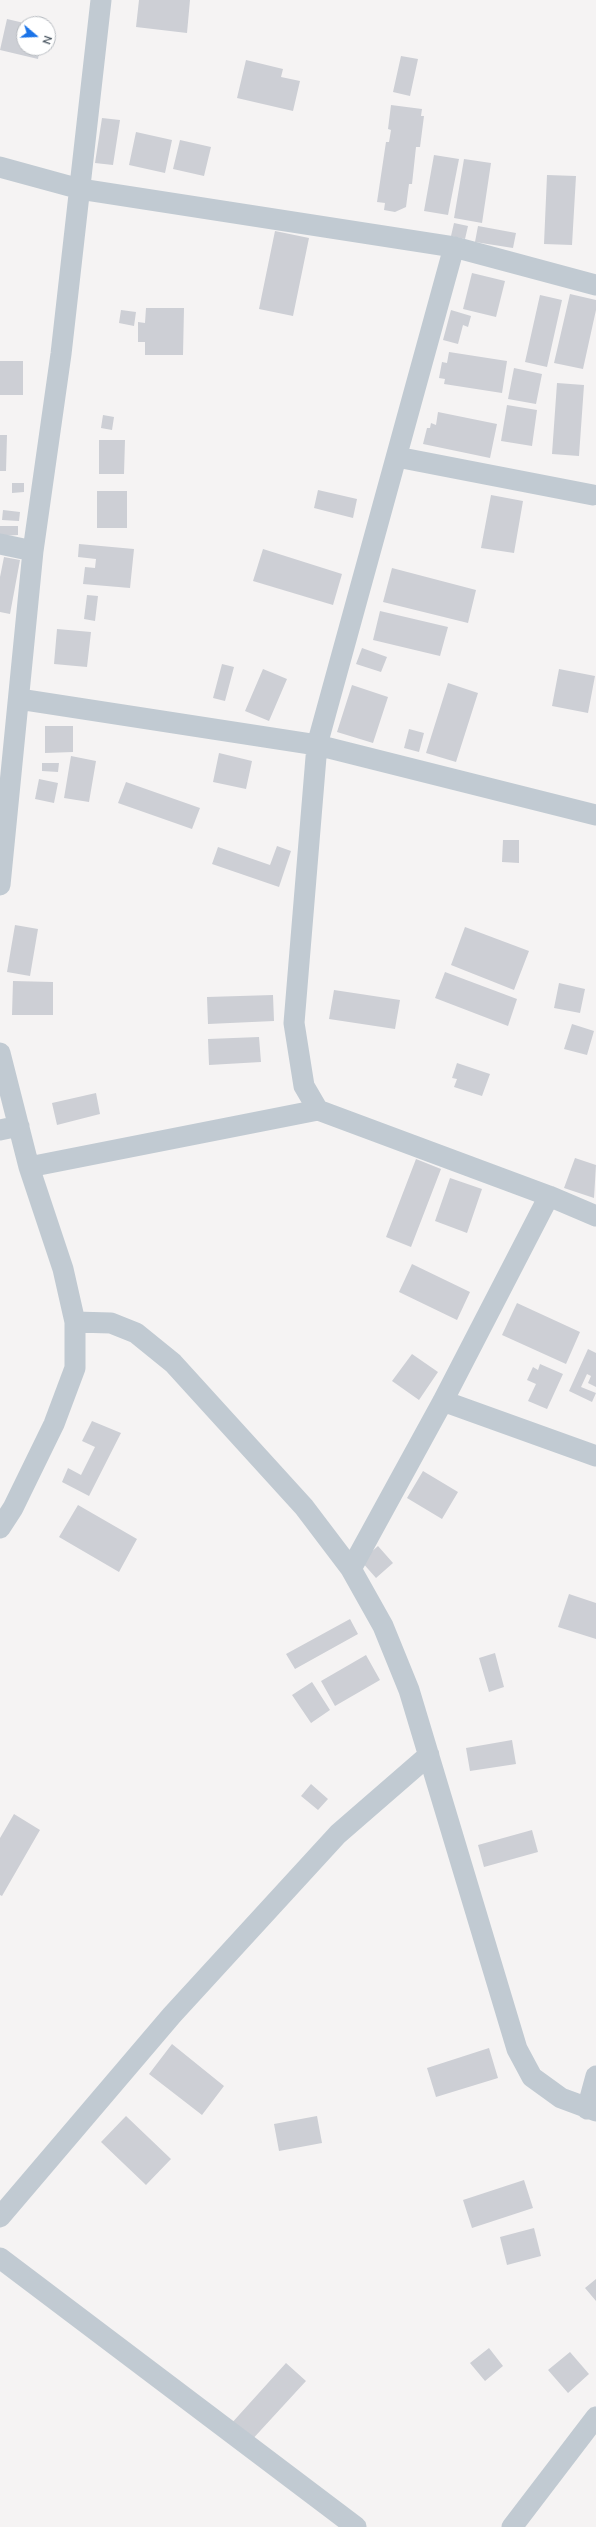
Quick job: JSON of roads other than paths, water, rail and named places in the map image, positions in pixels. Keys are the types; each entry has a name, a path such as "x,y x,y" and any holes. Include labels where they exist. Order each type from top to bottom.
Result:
{"street":[{"path":"0,885 33,551 61,354 101,0"},
{"path":"0,168 80,189 454,247 596,286"},
{"path":"318,1110 304,1086 294,1023 317,746 454,247"},
{"path":"397,457 593,495"},
{"path":"0,544 33,551"},
{"path":"19,699 317,746 596,815"},
{"path":"0,1053 9,1128 29,1167 63,1269 75,1322 75,1368 54,1424 13,1508 0,1528"},
{"path":"29,1167 318,1110 548,1196 596,1216"},
{"path":"351,1569 443,1400 548,1196"},
{"path":"75,1322 111,1323 136,1333 173,1362 304,1507 351,1569 383,1626 409,1690 517,2048 532,2077 561,2098 592,2110 596,2076"},
{"path":"443,1400 596,1456"},
{"path":"0,2217 172,2015 332,1840 429,1755"},
{"path":"0,2258 356,2527"},
{"path":"512,2527 596,2417"}]}
